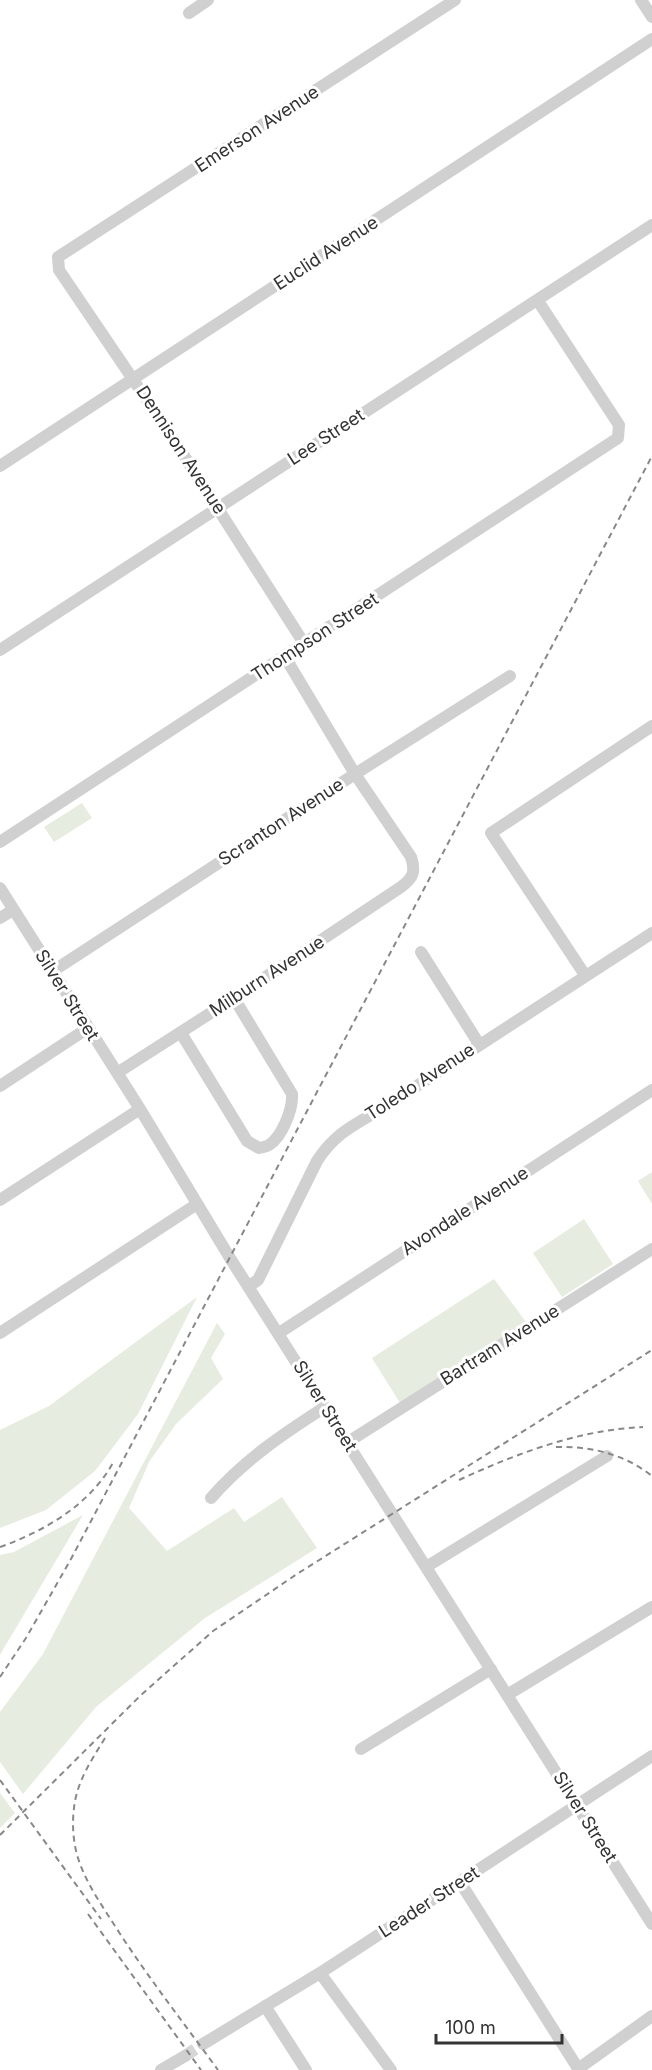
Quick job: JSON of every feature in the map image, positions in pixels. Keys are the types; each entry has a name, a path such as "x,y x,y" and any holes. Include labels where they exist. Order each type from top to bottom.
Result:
{"street":[{"path":"189,13 208,0"},
{"name":"Emerson Avenue","path":"58,257 455,0"},
{"path":"641,0 652,17"},
{"name":"Euclid Avenue","path":"0,466 652,39"},
{"name":"Lee Street","path":"0,650 652,225"},
{"name":"Dennison Avenue","path":"58,257 59,270 218,507 304,645"},
{"name":"Thompson Street","path":"0,842 618,438 619,425 538,301"},
{"path":"285,657 356,774"},
{"name":"Scranton Avenue","path":"53,971 510,676"},
{"path":"585,975 491,832 652,726"},
{"name":"Milburn Avenue","path":"117,1073 412,879 414,866 411,857 356,774"},
{"name":"Silver Street","path":"0,888 652,1924"},
{"path":"0,918 14,910"},
{"name":"Toledo Avenue","path":"249,1286 258,1280 317,1161 328,1144 345,1130 652,933"},
{"path":"421,952 479,1044"},
{"path":"181,1032 248,1141 259,1148 269,1145 282,1130 293,1106 292,1094 234,998"},
{"path":"0,1086 88,1028"},
{"name":"Avondale Avenue","path":"279,1333 652,1090"},
{"path":"0,1200 140,1109"},
{"path":"0,1333 197,1204"},
{"name":"Bartram Avenue","path":"348,1442 652,1249"},
{"path":"210,1498 232,1474 294,1427 325,1407"},
{"path":"426,1567 607,1456"},
{"path":"507,1695 652,1607"},
{"path":"361,1749 491,1669"},
{"name":"Leader Street","path":"203,2044 320,1973 652,1756"},
{"path":"460,1882 578,2069 652,2016"},
{"path":"320,1973 391,2070"},
{"path":"265,2006 306,2070"},
{"path":"161,2070 185,2056"}],"shaded area":[{"path":"82,803 92,818 54,842 44,827"},
{"path":"652,1172 652,1204 638,1181"},
{"path":"584,1219 613,1264 562,1297 533,1253"},
{"path":"494,1279 526,1322 400,1403 372,1358"},
{"path":"197,1297 138,1414 95,1471 46,1510 0,1528 0,1430 49,1406"},
{"path":"217,1323 225,1334 211,1358 223,1379 176,1424 149,1462 129,1508 167,1551 234,1508 244,1522 282,1497 317,1548 205,1618 96,1707 23,1794 0,1762 0,1712 43,1654"},
{"path":"83,1515 0,1655 0,1555 14,1552"},
{"path":"0,1793 15,1813 0,1828"}],"tunnel":[{"path":"185,2056 203,2044"}],"railway":[{"path":"0,1677 26,1638 71,1559 652,456"},
{"path":"0,1835 140,1696 213,1631 297,1574 652,1350"},
{"path":"459,1480 549,1444 595,1433 643,1427"},
{"path":"556,1447 582,1448 607,1453 630,1462 652,1476"},
{"path":"0,1547 34,1533 80,1503 93,1490 114,1461"},
{"path":"105,1738 78,1789 73,1814 78,1858 94,1893 127,1945 218,2070"},
{"path":"0,1780 101,1919"},
{"path":"88,1914 201,2070"}]}
